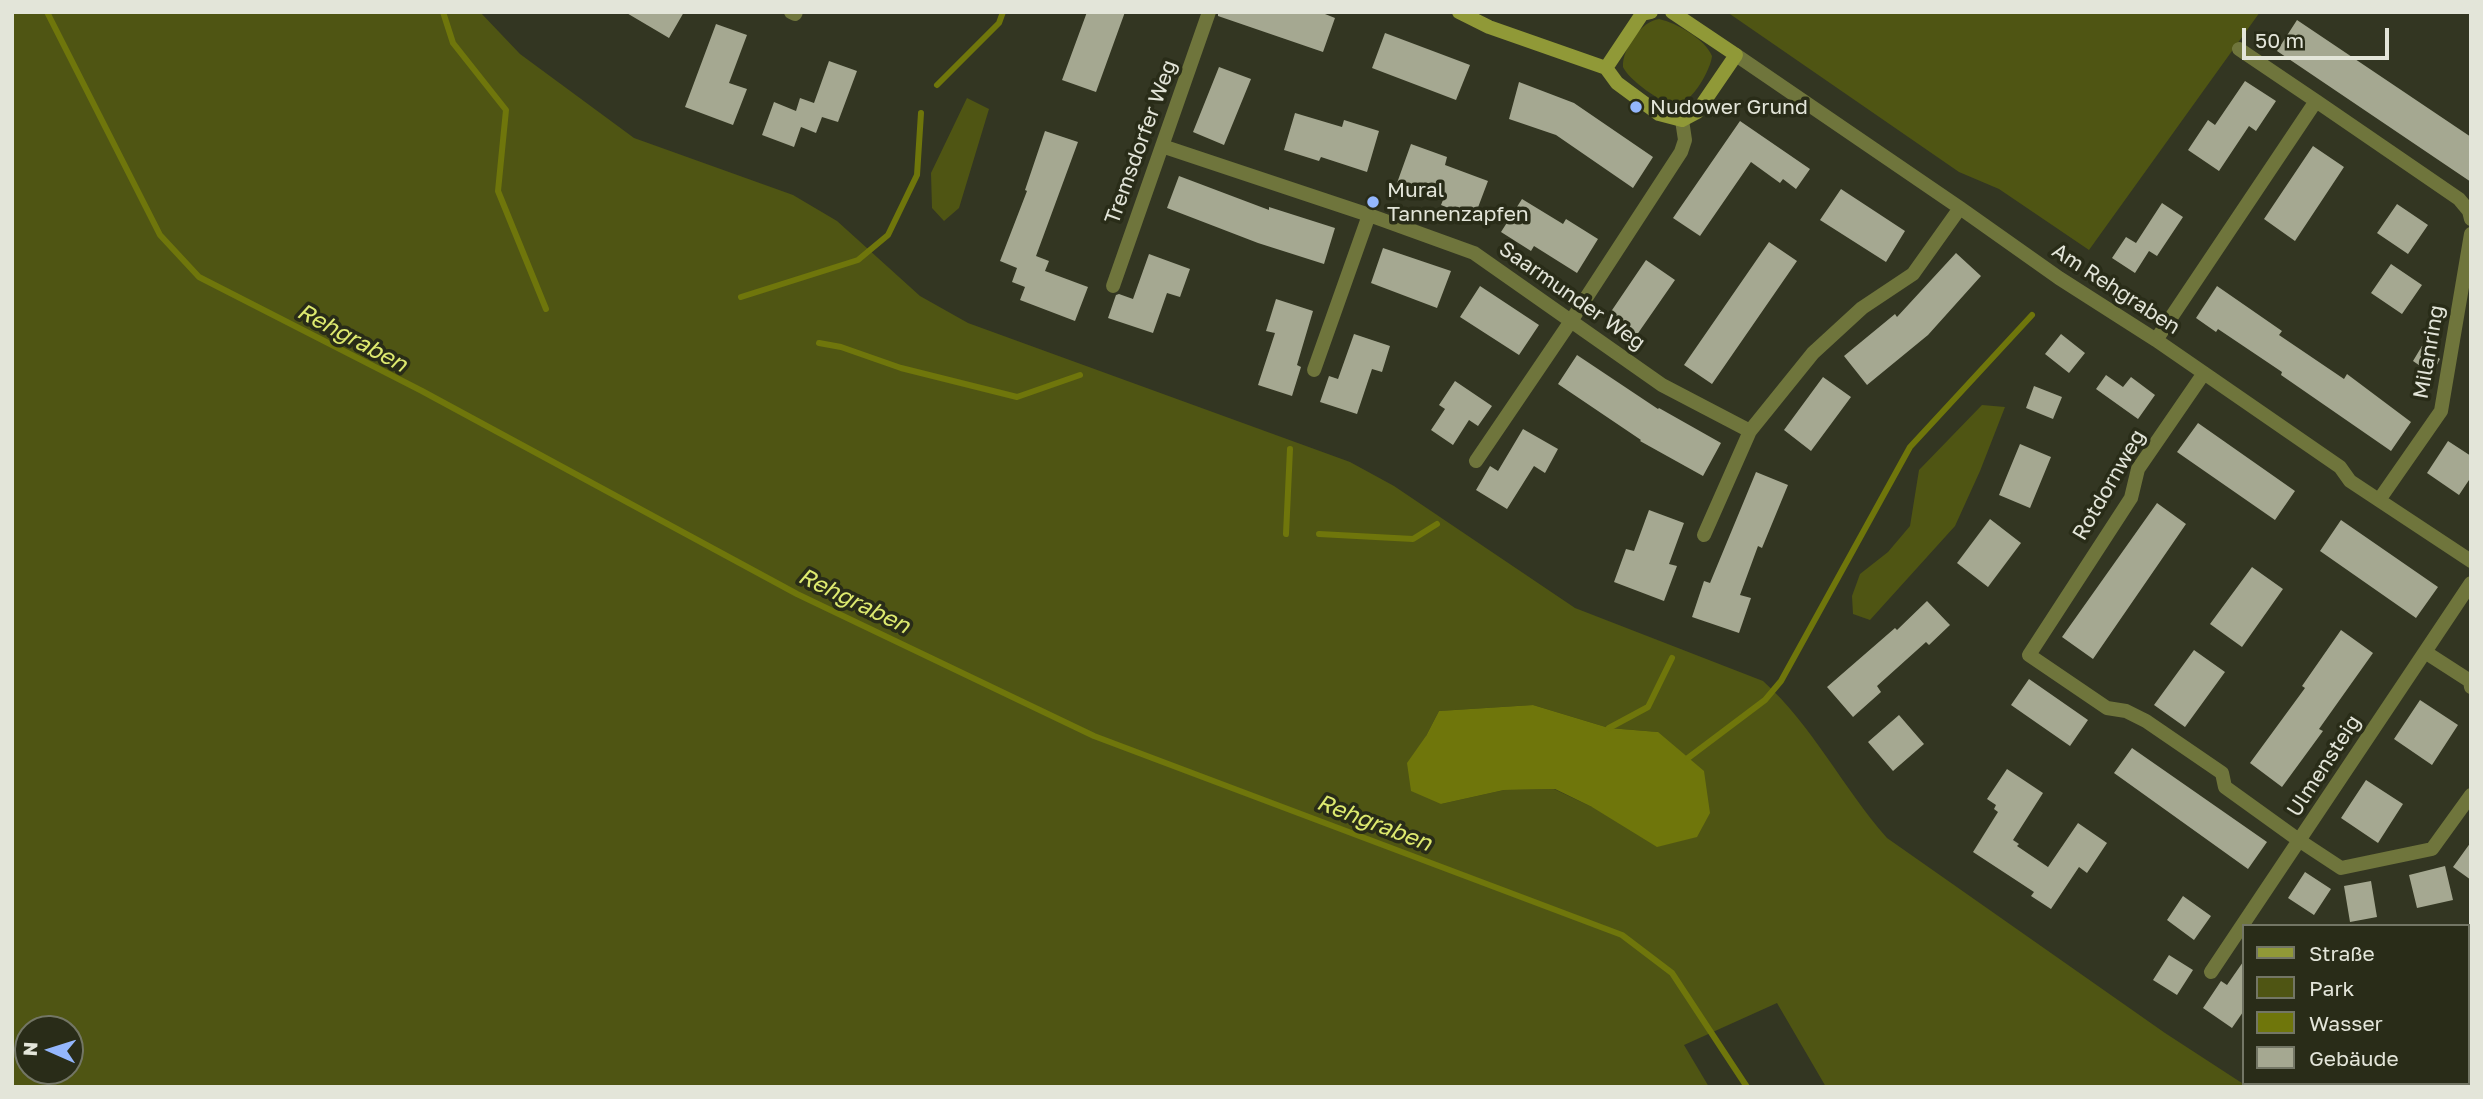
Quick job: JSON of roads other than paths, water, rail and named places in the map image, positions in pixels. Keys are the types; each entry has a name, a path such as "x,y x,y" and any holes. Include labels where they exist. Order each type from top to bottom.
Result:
{"street":[{"name":"Tremsdorfer Weg","path":"1113,286 1209,12"},
{"path":"1459,12 1489,27 1606,68 1616,83 1659,114 1682,120 1697,112 1736,55"},
{"path":"1606,68 1642,15 1651,12"},
{"name":"Am Rehgraben","path":"1672,12 2059,278 2156,340 2340,467 2350,481 2471,561"},
{"path":"2239,49 2459,198 2469,211 2471,219"},
{"path":"2156,340 2316,101"},
{"path":"1476,461 1572,321 1681,152 1685,140 1682,120"},
{"name":"Saarmunder Weg","path":"1162,146 1474,253 1662,385 1750,431"},
{"path":"1704,535 1750,431 1813,353 1862,309 1913,274 1960,208"},
{"path":"1314,370 1369,215"},
{"name":"Milanring","path":"2379,500 2441,411 2471,234"},
{"name":"Rotdornweg","path":"2204,373 2138,469 2131,498 2029,655 2107,708 2126,711 2146,721 2222,773 2225,787 2300,841"},
{"name":"Ulmensteig","path":"2244,924 2471,583"},
{"path":"2425,652 2470,681 2471,687"},
{"path":"2300,841 2341,868 2432,849 2471,795"},
{"name":"Ulmensteig","path":"2211,972 2242,926"}],"water":[{"path":"1533,705 1609,728 1658,732 1704,771 1710,813 1697,837 1657,847 1592,807 1555,789 1504,790 1441,804 1411,791 1407,763 1439,711"}],"waterway":[{"name":"Rehgraben","path":"47,12 160,235 199,277 422,391 797,594 1094,736 1622,935 1672,973 1747,1087"},
{"path":"443,12 453,43 506,110 498,191 546,309"},
{"path":"937,85 999,23 1003,12"},
{"path":"741,297 858,260 888,235 917,175 921,113"},
{"path":"1688,758 1765,700 1781,681 1910,447 2032,315"},
{"path":"819,343 841,347 901,368 1017,397 1080,375"},
{"path":"1286,534 1290,449"},
{"path":"1319,534 1413,539 1437,524"},
{"path":"1609,728 1648,707 1672,658"}],"place":[{"name":"Nudower Grund","path":"1636,107"},
{"name":"Mural Tannenzapfen","path":"1373,202"}]}
